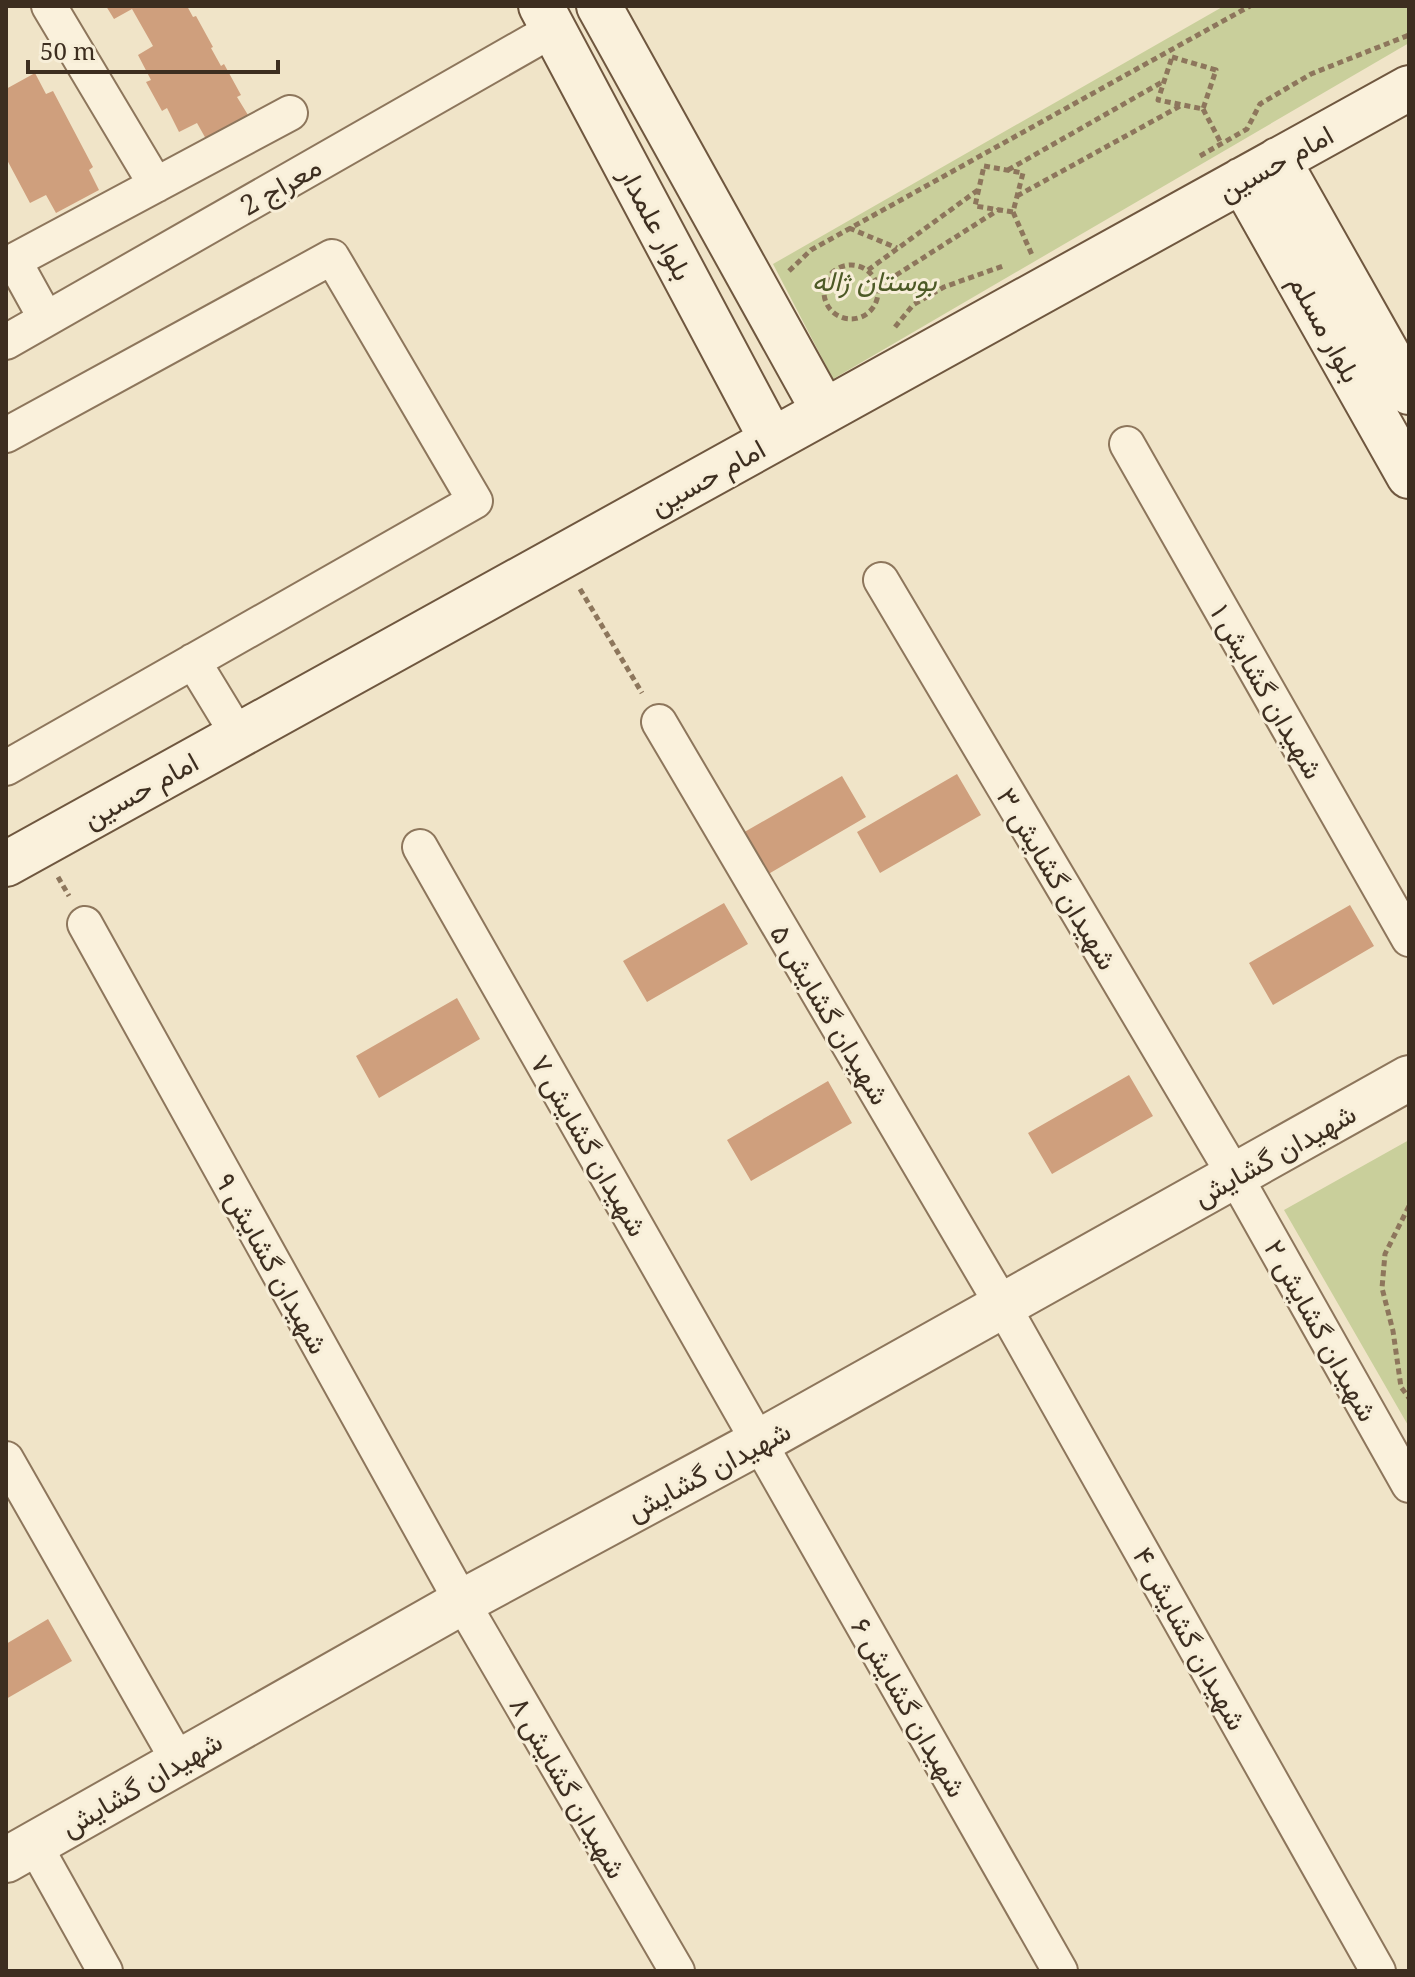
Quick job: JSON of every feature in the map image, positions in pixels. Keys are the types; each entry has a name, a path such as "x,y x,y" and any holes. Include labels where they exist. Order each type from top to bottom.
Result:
{"main road":[{"name":"بلوار علمدار","path":"599,6 824,411"},
{"name":"بلوار علمدار","path":"548,17 772,440"},
{"name":"امام حسین","path":"23,854 1409,88"},
{"name":"بلوار مسلم","path":"1260,170 1409,392"},
{"name":"بلوار مسلم","path":"1260,170 1409,476"},
{"name":"شهیدان گشایش","path":"20,1852 462,1602 759,1442 1409,1078"}],"street":[{"path":"49,6 156,185"},
{"name":"معراج 2","path":"6,342 548,17"},
{"path":"46,319 10,263 290,113"},
{"path":"6,435 332,257 475,501 6,768"},
{"name":"شهیدان گشایش ۱","path":"1127,444 1409,939"},
{"name":"شهیدان گشایش ۳","path":"881,580 1235,1176"},
{"path":"193,661 238,735"},
{"name":"شهیدان گشایش ۵","path":"659,722 1003,1306"},
{"name":"شهیدان گشایش ۷","path":"420,847 759,1442"},
{"name":"شهیدان گشایش ۹","path":"85,924 462,1602"},
{"name":"شهیدان گشایش ۲","path":"1235,1176 1409,1485"},
{"name":"شهیدان گشایش ۴","path":"1003,1306 1378,1971"},
{"name":"شهیدان گشایش ۶","path":"759,1442 1060,1971"},
{"path":"6,1459 179,1762"},
{"name":"شهیدان گشایش ۸","path":"462,1602 677,1971"},
{"path":"20,1852 105,1971"}],"path":[{"path":"786,274 811,250 849,228 1170,54 1250,6"},
{"path":"1194,159 1247,129 1260,104 1311,74 1409,35"},
{"path":"1170,54 1216,70 1203,109 1158,100 1170,54"},
{"path":"1008,170 1164,81"},
{"path":"1017,196 1182,105"},
{"path":"979,156 984,166 975,206 1013,212 1023,173 984,166"},
{"path":"868,270 979,189"},
{"path":"879,286 998,210"},
{"path":"849,228 898,248"},
{"path":"1023,257 1044,245"},
{"path":"887,337 913,305 944,287 1015,261"},
{"path":"850,263 868,270 879,286 876,306 861,319 842,319 826,307 823,288 832,271 850,263"},
{"path":"561,557 659,722"},
{"path":"23,854 85,924"},
{"path":"1409,1206 1385,1254 1382,1288 1393,1331 1401,1387 1409,1398"}],"green space":[{"name":"بوستان ژاله","path":"1224,6 1409,6 1409,43 833,379 773,264"},
{"path":"1409,1140 1409,1427 1284,1210"}],"building":[{"path":"106,6 187,6 193,17 196,16 221,66 224,64 248,115 206,139 197,123 179,132 167,108 162,111 146,82 151,80 138,55 153,46 132,9 114,19"},
{"path":"35,73 46,94 53,91 93,167 89,170 99,190 56,213 46,195 30,203 6,158 6,89"},
{"path":"957,774 981,815 880,873 857,832"},
{"path":"842,776 866,817 765,876 741,834"},
{"path":"724,903 748,944 647,1002 623,961"},
{"path":"1350,905 1374,946 1273,1005 1249,963"},
{"path":"457,998 480,1039 379,1098 356,1056"},
{"path":"1129,1075 1153,1116 1052,1174 1028,1133"},
{"path":"828,1081 852,1123 751,1181 727,1140"},
{"path":"48,1619 72,1661 6,1699 6,1644"}]}
